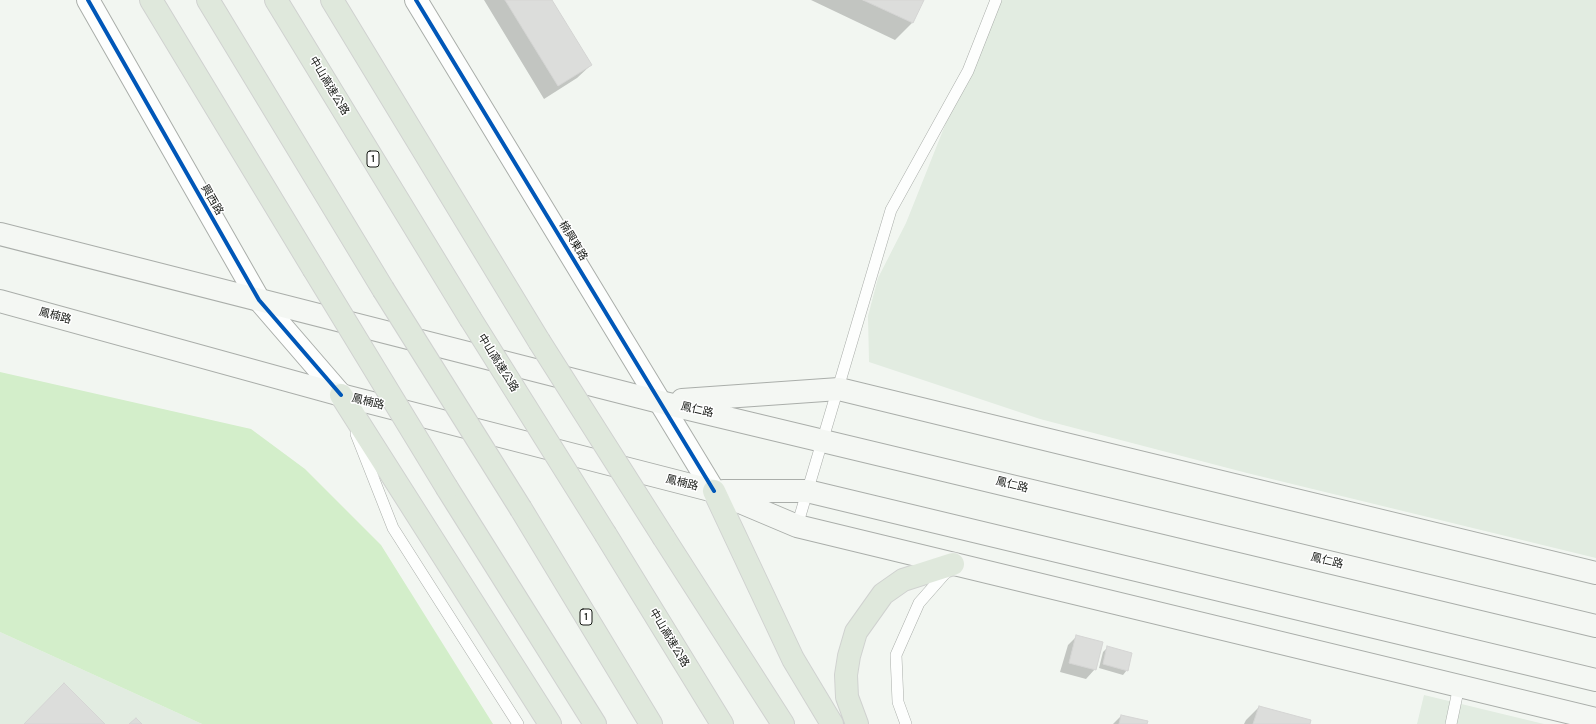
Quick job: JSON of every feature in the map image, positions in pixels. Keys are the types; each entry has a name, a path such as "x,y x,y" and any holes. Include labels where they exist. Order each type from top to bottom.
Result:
{"highway":[{"path":"151,0 447,488 595,724"},
{"name":"1","path":"208,0 383,289 521,509 651,724"},
{"name":"中山高速公路","path":"276,0 470,318 722,724"},
{"path":"332,0 539,341 783,724"},
{"path":"341,395 550,724"},
{"path":"714,491 793,659 832,724"},
{"path":"857,724 847,697 846,675 849,656 856,632 883,594 903,580 953,564"}],"main road":[{"path":"0,234 660,402"},
{"name":"鳳楠路","path":"1,303 341,395 714,491"},
{"name":"鳳仁路","path":"660,402 839,389 1596,573"},
{"name":"鳳仁路","path":"660,402 824,440 1596,626"},
{"path":"714,491 807,491 1596,680"},
{"path":"714,491 797,526 1596,719"}],"street":[{"name":"興西路","path":"88,0 259,300 341,395"},
{"name":"楠興東路","path":"416,0 714,491"}],"lane":[{"path":"797,526 824,440 891,210 968,71 996,0"},
{"path":"341,395 393,528 518,724"},
{"path":"906,724 898,702 896,655 919,603 953,564"},
{"path":"1451,724 1458,686"}],"shaded area":[{"path":"995,0 1596,0 1596,558 1247,473 1040,419 869,362 868,316 878,278 906,223"},
{"path":"0,632 202,724 0,724"},
{"path":"1424,695 1544,724 1417,724"}],"green space":[{"path":"0,372 251,429 305,469 381,545 493,724 202,724 0,632"}],"building":[{"path":"505,0 552,0 592,65 558,86"},
{"path":"863,0 924,0 913,23"},
{"path":"1076,635 1103,642 1096,670 1069,663"},
{"path":"1107,646 1132,653 1128,671 1103,664"},
{"path":"64,683 105,724 24,724"},
{"path":"1259,706 1311,720 1310,724 1253,724"},
{"path":"1121,715 1148,721 1147,724 1119,724"},
{"path":"136,718 142,724 129,724"}],"cycle path":[{"path":"88,0 259,300 341,395"},
{"path":"416,0 714,491"}]}
